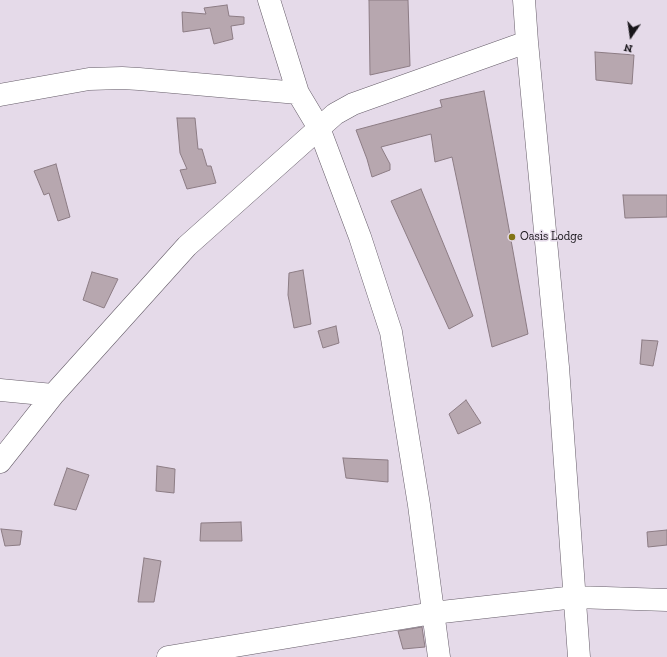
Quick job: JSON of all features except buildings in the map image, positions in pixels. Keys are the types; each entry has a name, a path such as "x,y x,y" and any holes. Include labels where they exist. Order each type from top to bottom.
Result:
{"street":[{"path":"269,0 298,93 319,128 360,237 391,332 419,505 439,657"},
{"path":"524,0 558,375 579,657"},
{"path":"0,462 53,395 187,246 335,114 353,104 527,42"},
{"path":"0,95 89,79 122,78 298,93"},
{"path":"0,390 53,395"},
{"path":"168,657 433,612 575,597 667,600"}],"place":[{"name":"Oasis Lodge","path":"512,237"}]}
